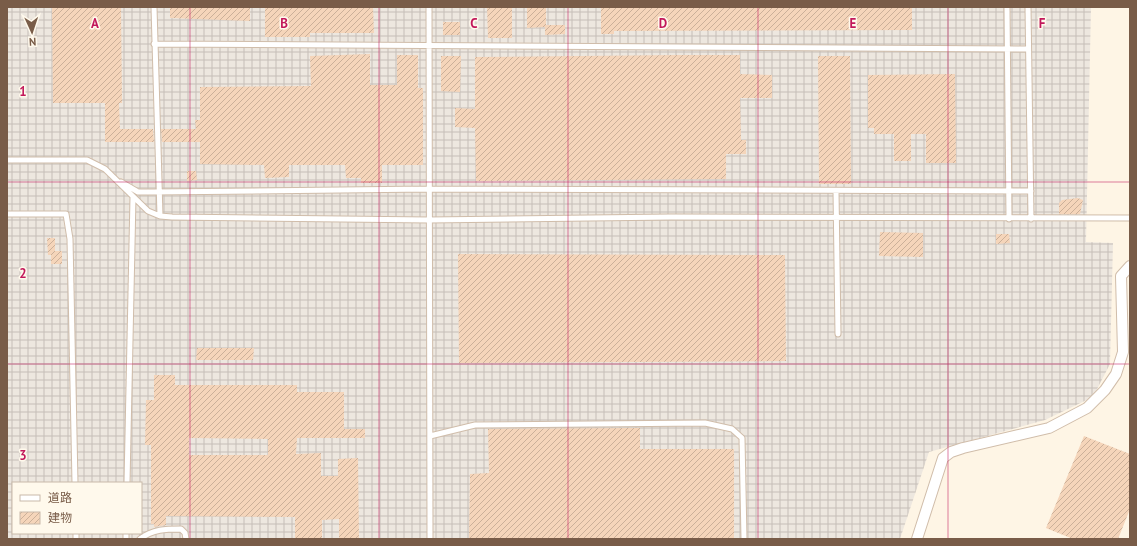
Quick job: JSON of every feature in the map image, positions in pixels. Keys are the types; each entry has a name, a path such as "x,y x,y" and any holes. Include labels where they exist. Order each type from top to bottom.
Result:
{"street":[{"path":"917,539 943,458 951,452 962,448 1048,428 1087,408 1105,390 1116,374 1123,352 1121,276 1130,266"}],"lane":[{"path":"154,7 160,216"},
{"path":"429,7 428,189 430,539"},
{"path":"1007,7 1009,219"},
{"path":"1028,7 1031,219"},
{"path":"154,44 428,44 1028,49"},
{"path":"7,160 87,160 105,169 148,211 160,216 429,220 671,217 1009,219 1130,218"},
{"path":"113,177 138,192 428,189 1031,191"},
{"path":"836,191 838,334"},
{"path":"127,482 133,198"},
{"path":"7,214 66,214 70,239 75,482"},
{"path":"430,436 474,425 706,423 732,429 742,438 744,539"},
{"path":"140,539 147,534 161,530 182,529 185,533 186,539"}],"shaded area":[{"path":"7,7 1091,7 1086,242 1113,243 1110,364 1093,397 1045,420 929,452 900,539 7,539"}],"building":[{"path":"52,7 121,7 122,103 119,103 120,129 153,129 154,142 105,142 105,103 53,103"},
{"path":"170,7 250,7 250,21 170,18"},
{"path":"265,7 373,7 374,33 310,33 310,37 265,37"},
{"path":"487,7 512,7 512,38 488,38"},
{"path":"527,7 546,7 546,25 565,25 565,34 545,35 545,27 527,28"},
{"path":"601,7 912,7 912,30 614,31 614,34 601,34"},
{"path":"443,22 460,22 460,35 443,35"},
{"path":"370,54 370,85 397,85 397,55 418,55 418,88 423,88 423,165 382,165 382,183 361,183 361,178 346,178 345,165 289,165 289,177 265,178 264,165 200,164 200,142 162,142 161,129 196,129 195,120 200,120 200,87 311,86 310,56"},
{"path":"740,55 740,74 772,75 772,98 740,98 741,140 746,140 746,154 726,154 726,179 476,181 475,128 455,127 455,108 475,109 475,57"},
{"path":"441,56 461,56 460,92 441,91"},
{"path":"818,56 850,56 851,184 819,184"},
{"path":"955,74 956,163 926,163 926,134 911,134 911,161 894,161 894,134 874,134 874,128 868,128 868,75"},
{"path":"187,171 196,171 197,180 187,181"},
{"path":"1078,198 1083,200 1080,214 1059,214 1059,203 1062,200"},
{"path":"880,232 923,233 923,257 879,256"},
{"path":"996,234 1009,234 1010,243 996,244"},
{"path":"47,238 55,238 55,251 62,251 62,264 51,264 51,255 48,255"},
{"path":"458,254 785,255 786,361 459,363"},
{"path":"197,348 254,348 253,360 196,360"},
{"path":"154,375 175,375 175,385 297,385 297,392 344,392 344,429 365,429 365,438 297,438 296,454 321,453 321,476 338,476 338,459 358,458 359,539 339,539 339,519 322,520 322,539 295,539 295,517 166,516 166,525 154,527 154,524 151,524 151,445 145,445 146,400 154,400","holes":["189,438 268,439 268,455 189,455"]},
{"path":"640,428 640,449 734,449 734,539 469,539 470,474 489,473 488,429"},
{"path":"1084,436 1130,454 1130,509 1118,539 1073,539 1046,528"}]}
